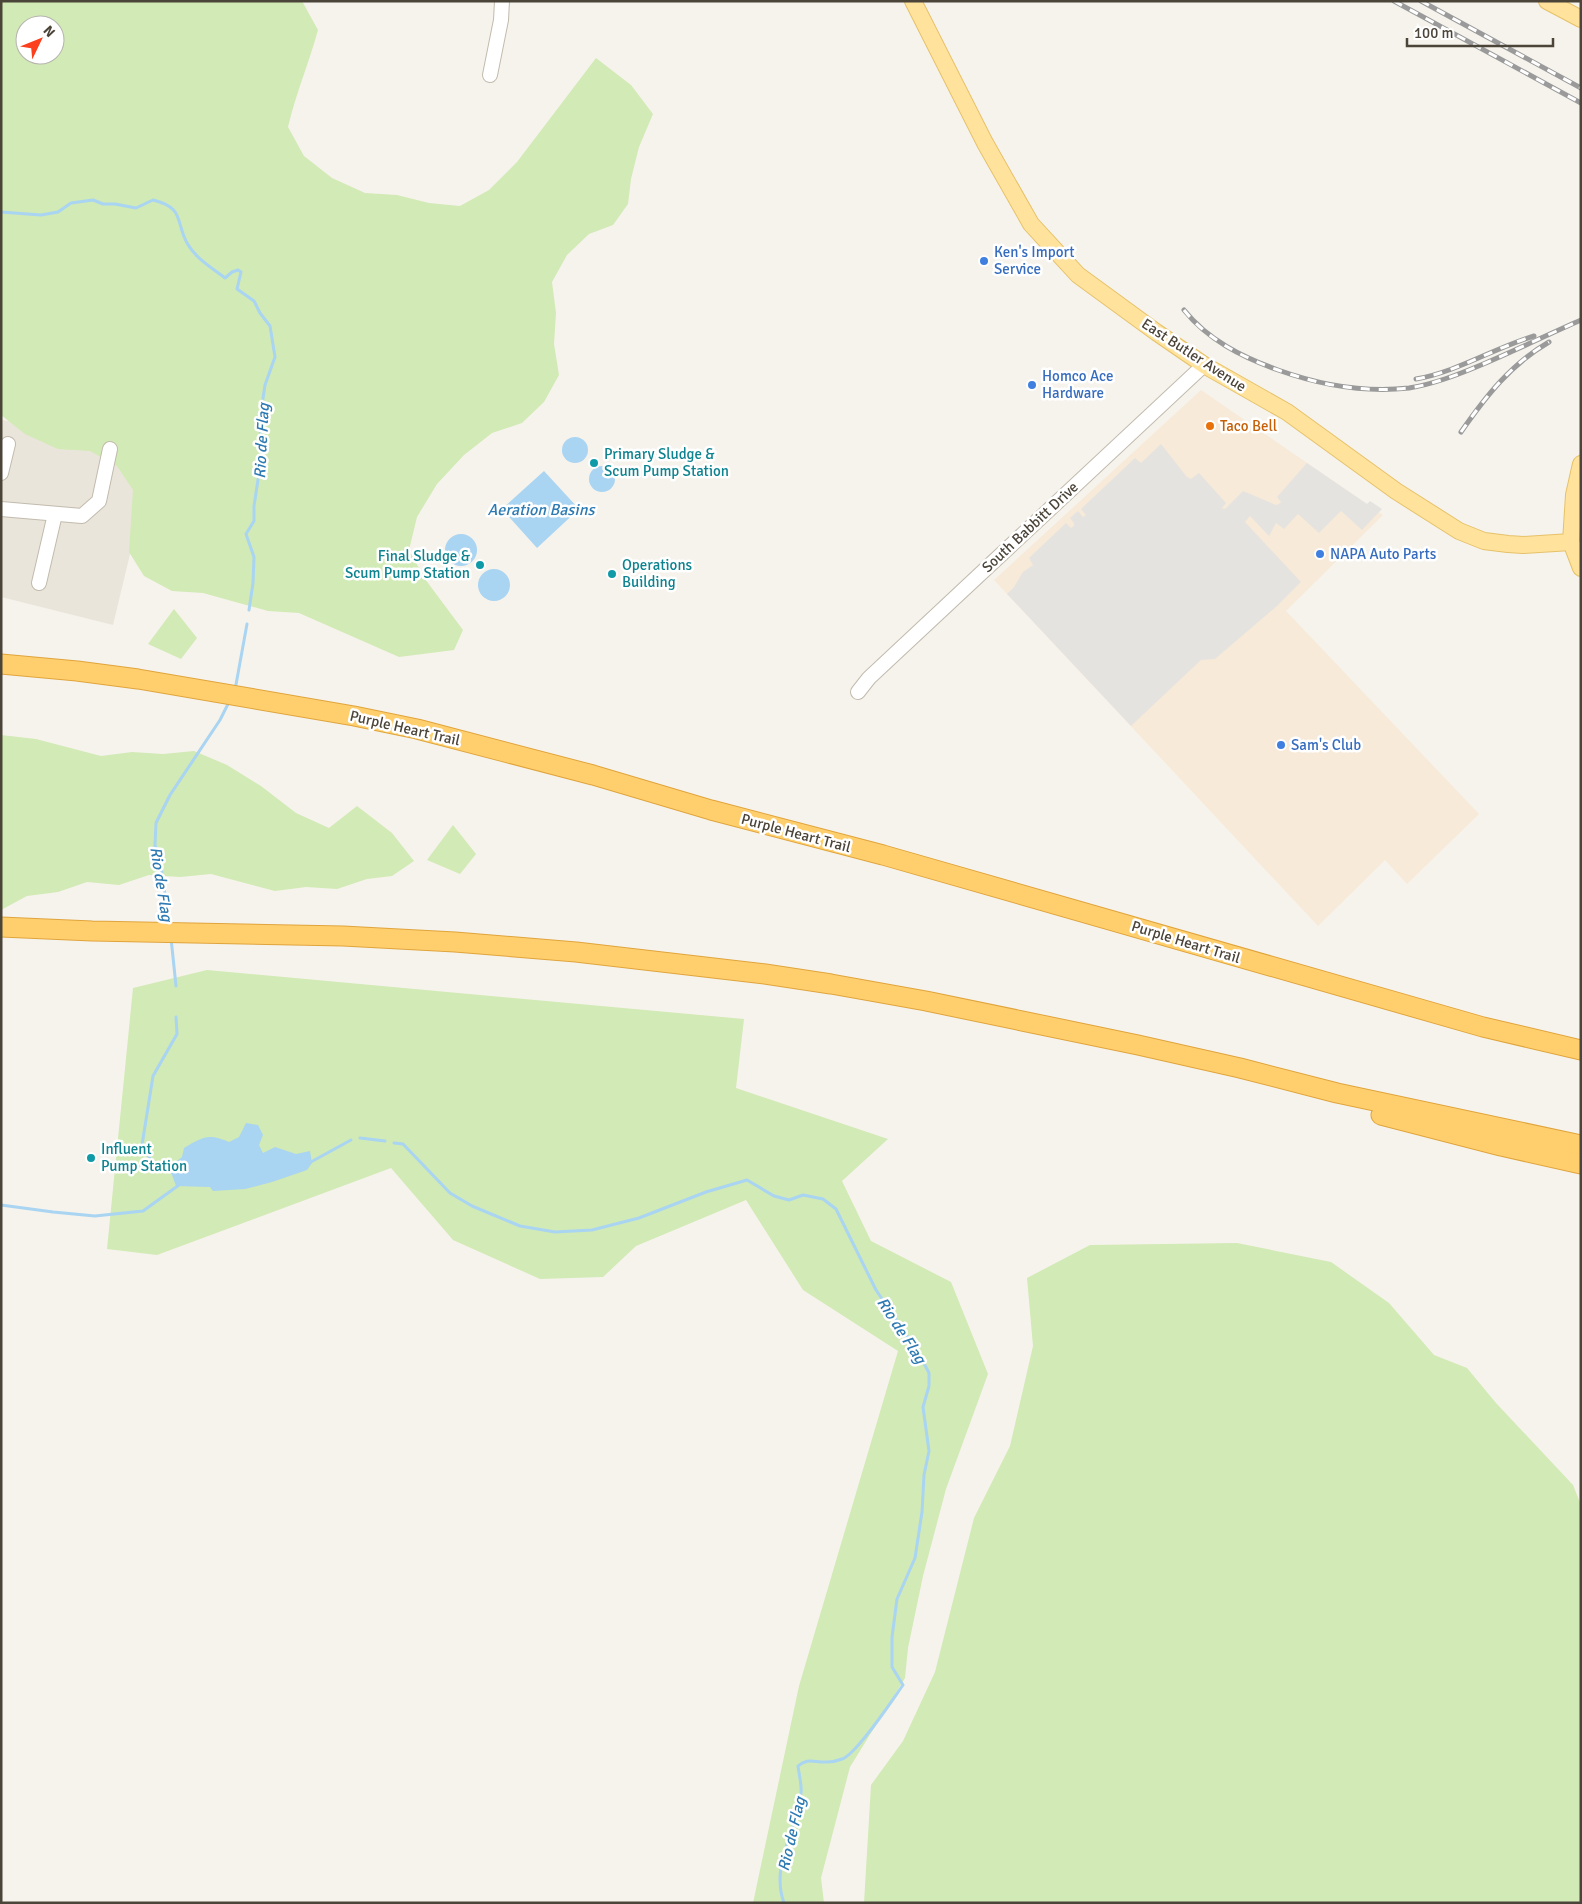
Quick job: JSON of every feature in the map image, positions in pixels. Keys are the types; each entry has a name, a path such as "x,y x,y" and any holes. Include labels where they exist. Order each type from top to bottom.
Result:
{"highway":[{"name":"Purple Heart Trail","path":"1,664 138,679 354,716 417,729 883,855 1065,906 1240,959 1264,964 1483,1027 1581,1050"},
{"path":"1,927 92,931 260,933 455,942 576,952 831,984 926,1001 1138,1044 1337,1093 1581,1145"},
{"path":"1240,959 1268,960 1410,998 1581,1038"},
{"path":"1337,1093 1371,1112 1581,1164"}],"main road":[{"name":"East Butler Avenue","path":"913,1 985,143 1031,224 1078,275 1156,332 1204,364 1287,412 1396,491 1459,531 1484,541 1508,544 1523,545 1576,541"},
{"path":"1547,1 1581,19"},
{"path":"1581,464 1574,495 1576,541 1581,568"}],"street":[{"path":"490,75 501,20 502,1"},
{"name":"South Babbitt Drive","path":"858,692 868,678 1204,364"},
{"path":"1,473 8,444"},
{"path":"1,509 82,516 99,501 110,449"},
{"path":"39,583 55,514"}],"shaded area":[{"path":"1201,390 1383,515 1286,611 1479,814 1407,884 1385,860 1318,926 994,580"},
{"path":"1,420 158,438 113,625 1,597"},
{"path":"1161,444 1187,477 1191,479 1199,473 1226,503 1222,508 1225,509 1243,491 1276,505 1279,504 1281,502 1277,497 1307,463 1367,504 1370,501 1382,509 1362,530 1341,511 1319,533 1298,514 1284,529 1276,523 1269,536 1250,516 1245,522 1301,582 1277,606 1215,659 1201,660 1131,726 1007,594 1014,587 1023,572 1033,565 1029,558 1066,523 1071,528 1074,526 1070,518 1078,511 1083,517 1086,515 1081,509 1135,458 1141,463"}],"green space":[{"path":"1,1 302,1 318,30 288,127 304,156 332,178 365,193 397,195 429,203 460,206 489,190 517,162 596,58 631,85 653,114 639,147 631,179 628,204 613,225 589,234 567,255 552,282 556,313 554,344 559,375 544,402 522,423 492,433 464,455 437,484 417,517 409,550 425,579 463,630 454,650 399,657 299,613 268,611 203,593 172,591 144,576 129,552 133,490 117,466 90,451 58,449 25,434 1,415"},
{"path":"174,609 197,638 181,659 148,644"},
{"path":"1,735 36,739 101,756 132,752 163,754 194,751 227,765 261,786 296,813 329,828 357,806 392,833 414,861 392,876 367,879 337,889 306,887 275,891 211,874 180,877 149,875 119,885 87,882 58,892 27,896 1,910"},
{"path":"453,825 476,854 460,874 427,860"},
{"path":"207,970 744,1019 736,1088 888,1139 842,1181 871,1241 951,1282 988,1374 946,1489 923,1576 908,1648 905,1678 850,1767 821,1878 824,1903 753,1903 799,1686 898,1351 803,1290 746,1200 636,1246 603,1277 540,1279 453,1240 391,1168 157,1255 107,1249 133,988"},
{"path":"1237,1243 1331,1262 1389,1303 1434,1355 1467,1368 1496,1403 1573,1485 1581,1505 1581,1903 864,1903 871,1785 903,1741 935,1672 974,1518 1010,1446 1033,1346 1027,1278 1090,1245"}],"water":[{"path":"575,437 585,440 588,450 585,460 575,463 565,460 562,450 565,440"},
{"path":"602,466 612,469 615,479 612,489 602,492 592,489 589,479 592,469"},
{"name":"Aeration Basins","path":"544,471 579,509 537,548 502,509"},
{"path":"461,534 467,535 472,539 476,544 476,556 472,561 467,565 461,566 455,565 450,561 446,556 445,550 446,544 450,539 455,535"},
{"path":"494,569 500,570 505,574 509,579 509,591 505,596 500,600 494,601 488,600 483,596 479,591 478,585 479,579 483,574 488,570"},
{"path":"246,1123 258,1125 263,1135 259,1145 263,1153 275,1147 296,1154 310,1151 312,1163 307,1170 245,1189 213,1191 210,1187 176,1186 171,1172 172,1165 182,1157 184,1148 196,1141 211,1137 229,1142 239,1137"}],"waterway":[{"name":"Rio de Flag","path":"1,212 41,215 58,212 71,203 93,200 103,204 136,208 153,200 163,203 175,211 187,243 204,263 225,278 232,272 238,270 241,272 237,289 254,301 270,326 275,357 265,385 259,425 263,447 254,506 254,521 246,534 254,557 249,610"},
{"name":"Rio de Flag","path":"235,690 247,624"},
{"name":"Rio de Flag","path":"170,927 161,868 155,845 156,823 170,795 220,720 229,702"},
{"name":"Rio de Flag","path":"171,938 176,986"},
{"name":"Rio de Flag","path":"173,1173 153,1164 142,1145 153,1076 177,1034 176,1017"},
{"name":"Rio de Flag","path":"360,1138 385,1141"},
{"name":"Rio de Flag","path":"309,1163 351,1140"},
{"name":"Rio de Flag","path":"394,1143 403,1144 450,1193 472,1206 520,1226 555,1232 592,1230 639,1218 706,1192 747,1180 774,1196 789,1200 803,1195 823,1199 836,1209 876,1290 918,1352 929,1373 929,1386 923,1407 929,1451 924,1475 922,1512 915,1558 897,1599 892,1637 892,1667 903,1685 874,1726 848,1755 835,1761 808,1761 798,1766 801,1783 799,1807 782,1861 780,1875 784,1903"},
{"path":"1,1205 95,1216 143,1211 179,1185"}],"railway":[{"path":"1394,1 1581,103"},
{"path":"1421,1 1581,88"},
{"path":"1184,310 1193,321 1215,339 1265,365 1326,384 1375,389 1409,388 1445,379 1493,360 1581,320"},
{"path":"1416,379 1446,371 1534,336"},
{"path":"1461,432 1500,382 1523,360 1549,342"}],"place":[{"name":"Ken's Import Service","path":"984,261"},
{"name":"Homco Ace Hardware","path":"1032,385"},
{"name":"Taco Bell","path":"1210,426"},
{"name":"Primary Sludge & Scum Pump Station","path":"594,463"},
{"name":"NAPA Auto Parts","path":"1320,554"},
{"name":"Final Sludge & Scum Pump Station","path":"480,565"},
{"name":"Operations Building","path":"612,574"},
{"name":"Sam's Club","path":"1281,745"},
{"name":"Influent Pump Station","path":"91,1158"}]}
